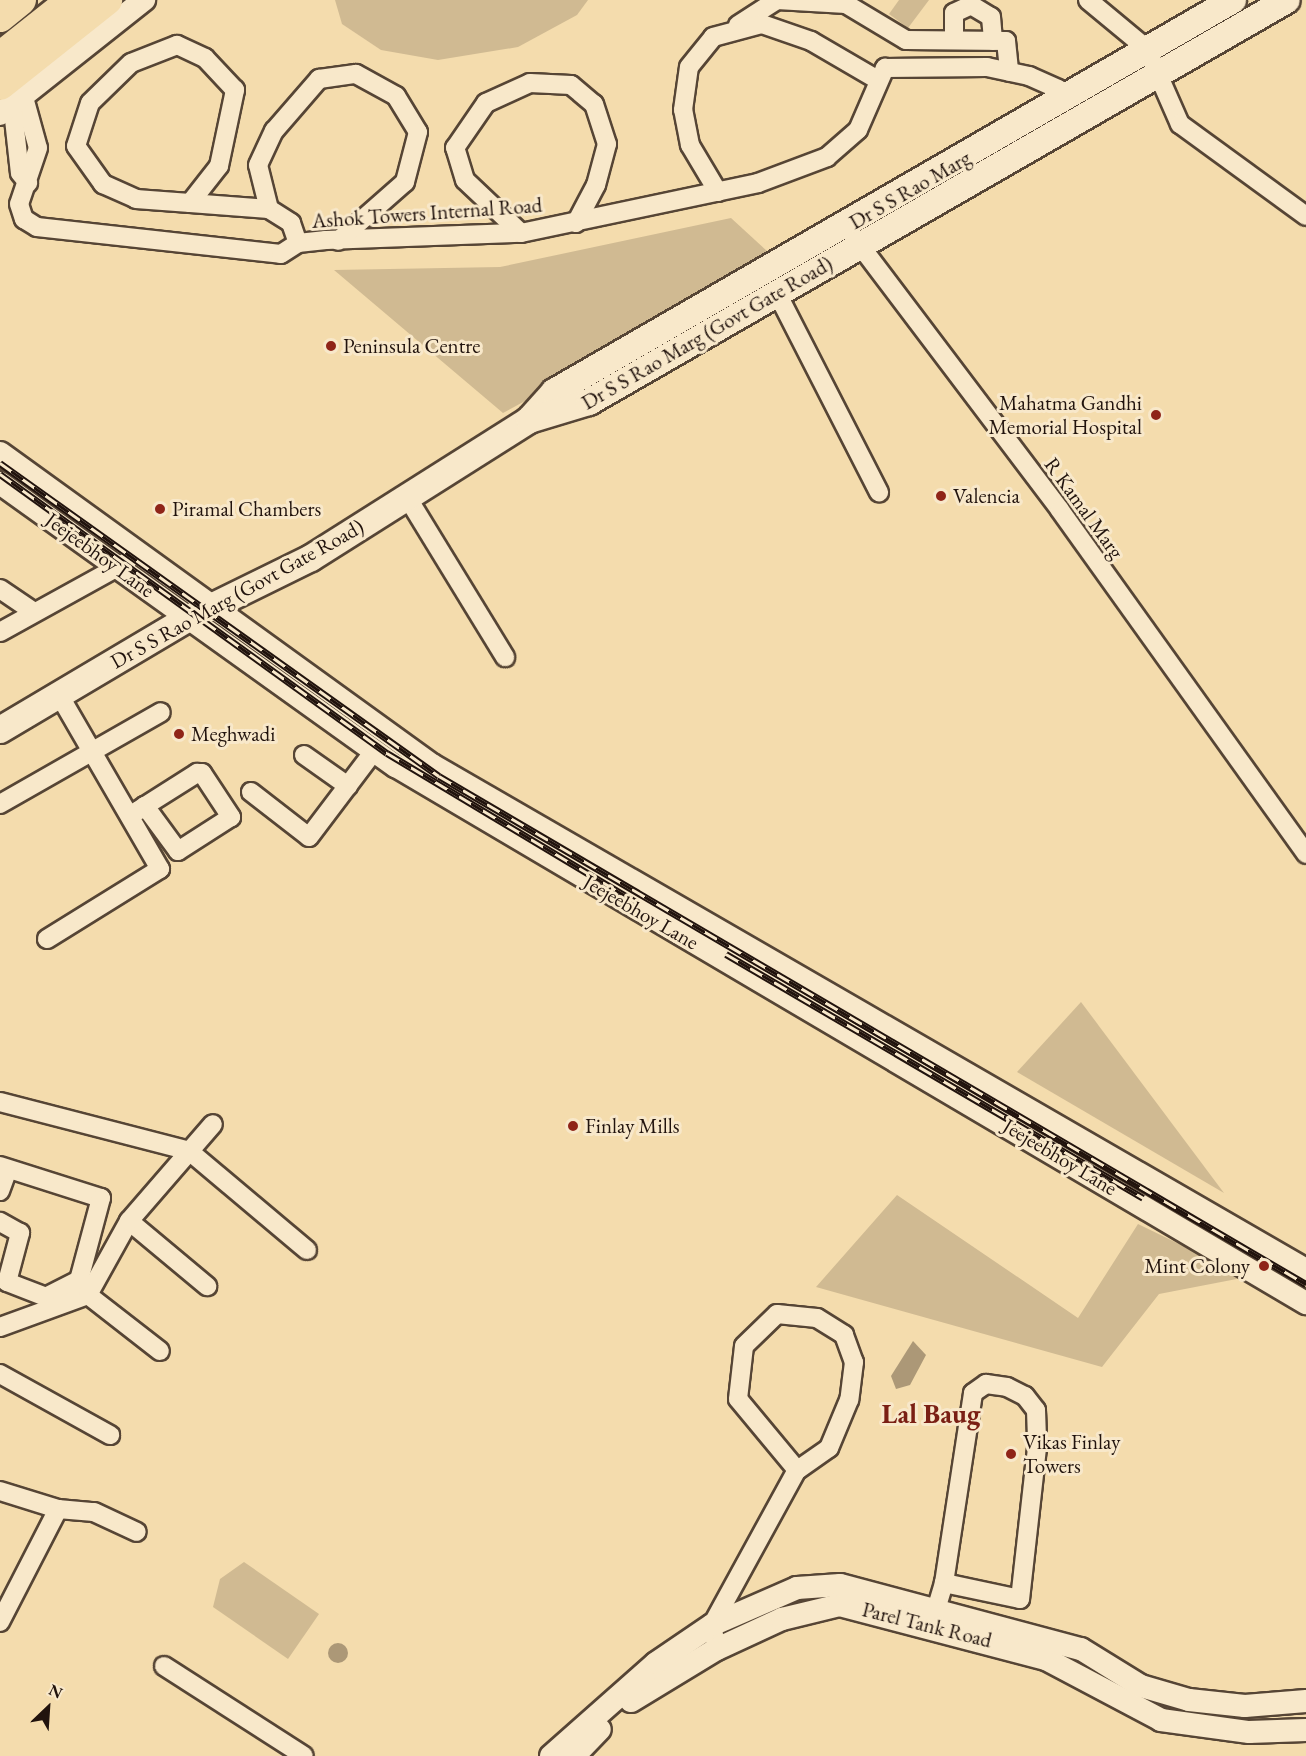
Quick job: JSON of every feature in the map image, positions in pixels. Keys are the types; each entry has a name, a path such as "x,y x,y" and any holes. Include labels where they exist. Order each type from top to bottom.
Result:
{"highway":[{"path":"0,16 21,0"},
{"path":"8,84 72,0"},
{"path":"8,84 85,0"},
{"path":"8,84 107,0"}],"main road":[{"name":"Dr S S Rao Marg","path":"529,420 554,392 853,236 1147,49 1233,0"},
{"name":"Dr S S Rao Marg (Govt Gate Road)","path":"0,730 187,619 311,558 529,420 589,402 777,293 853,236 1162,75 1287,0"}],"street":[{"path":"8,84 144,0"},
{"path":"723,34 777,0 846,4 906,40 1006,41 1010,72"},
{"path":"1088,0 1147,49 1162,75 1180,124 1306,216"},
{"path":"954,40 954,14 971,5 991,17 993,41"},
{"path":"718,192 690,145 683,110 689,67 713,37 723,34 762,24 811,41 876,79 885,68 1010,72 1029,76 1057,105"},
{"path":"190,203 219,166 235,90 205,58 177,45 131,63 90,103 76,146 103,184 136,199 269,209 291,222 298,243"},
{"path":"269,209 258,165 274,131 319,79 356,74 396,96 418,132 405,182 338,240"},
{"name":"Ashok Towers Internal Road","path":"8,84 20,172 28,183 19,204 24,219 37,227 249,253 281,254 298,243 521,233 718,192 827,157 858,130 876,79"},
{"path":"521,233 465,180 455,148 486,103 530,83 571,85 594,104 607,144 596,185 576,223"},
{"name":"R Kamal Marg","path":"853,236 1060,510 1306,854"},
{"path":"777,293 879,492"},
{"name":"Jeejeebhoy Lane","path":"0,453 128,562 187,619 353,724"},
{"name":"Jeejeebhoy Lane","path":"0,483 128,562 210,607 353,724 374,751 1306,1303"},
{"path":"407,497 505,657"},
{"path":"0,633 34,612 128,562"},
{"path":"0,589 34,612"},
{"path":"59,695 93,752 138,811 178,851 231,817 202,773 138,811"},
{"path":"0,804 161,712"},
{"path":"353,724 432,765 1306,1270"},
{"path":"251,792 309,837 374,751"},
{"path":"304,754 348,786"},
{"path":"47,939 157,875 159,866 138,811"},
{"path":"732,965 744,945"},
{"path":"0,1102 189,1151 307,1250"},
{"path":"0,1327 88,1295 129,1221 213,1124"},
{"path":"1106,1185 1120,1162"},
{"path":"0,1191 4,1167 101,1198 79,1281 46,1297 9,1286 20,1233 0,1222"},
{"path":"129,1221 207,1286"},
{"path":"88,1295 160,1351"},
{"path":"717,1648 712,1625 797,1470 829,1448 849,1400 854,1362 844,1335 817,1318 777,1314 744,1346 738,1399 797,1470"},
{"path":"0,1374 110,1436"},
{"path":"551,1756 660,1670 712,1625 798,1588 840,1585 934,1616 944,1583 973,1393 986,1384 1007,1387 1025,1396 1036,1410 1037,1448 1020,1599 944,1583"},
{"path":"0,1491 58,1509 94,1512 136,1532"},
{"path":"0,1622 58,1509"},
{"name":"Parel Tank Road","path":"574,1756 660,1670 782,1619 840,1605 934,1616 1050,1649 1161,1720 1249,1732 1306,1730"},
{"path":"1050,1649 1081,1649 1141,1686 1189,1700 1245,1706 1306,1701"},
{"path":"164,1666 304,1756"}],"shaded area":[{"path":"335,0 588,0 577,15 518,47 438,60 381,50 342,24"},
{"path":"899,0 929,0 908,28 889,14"},
{"path":"731,218 780,263 503,413 334,270 500,267"},
{"path":"1081,1002 1224,1193 1017,1072"},
{"path":"897,1195 1078,1318 1138,1224 1247,1277 1159,1294 1102,1367 816,1287"},
{"path":"913,1341 926,1355 910,1385 896,1389 891,1376"},
{"path":"244,1562 319,1614 288,1659 213,1607 220,1579"},
{"path":"334,1643 342,1643 348,1649 348,1657 342,1663 334,1663 328,1657 328,1649"}],"railway":[{"path":"0,463 439,776 1306,1284"},
{"path":"0,474 387,753 638,903"},
{"path":"726,954 1143,1198"}],"place":[{"name":"Peninsula Centre","path":"331,346"},
{"name":"Mahatma Gandhi Memorial Hospital","path":"1156,415"},
{"name":"Valencia","path":"941,496"},
{"name":"Piramal Chambers","path":"160,509"},
{"name":"Meghwadi","path":"179,734"},
{"name":"Finlay Mills","path":"573,1126"},
{"name":"Mint Colony","path":"1264,1266"},
{"name":"Vikas Finlay Towers","path":"1011,1454"}],"district":[{"name":"Lal Baug","path":"931,1414"}]}
